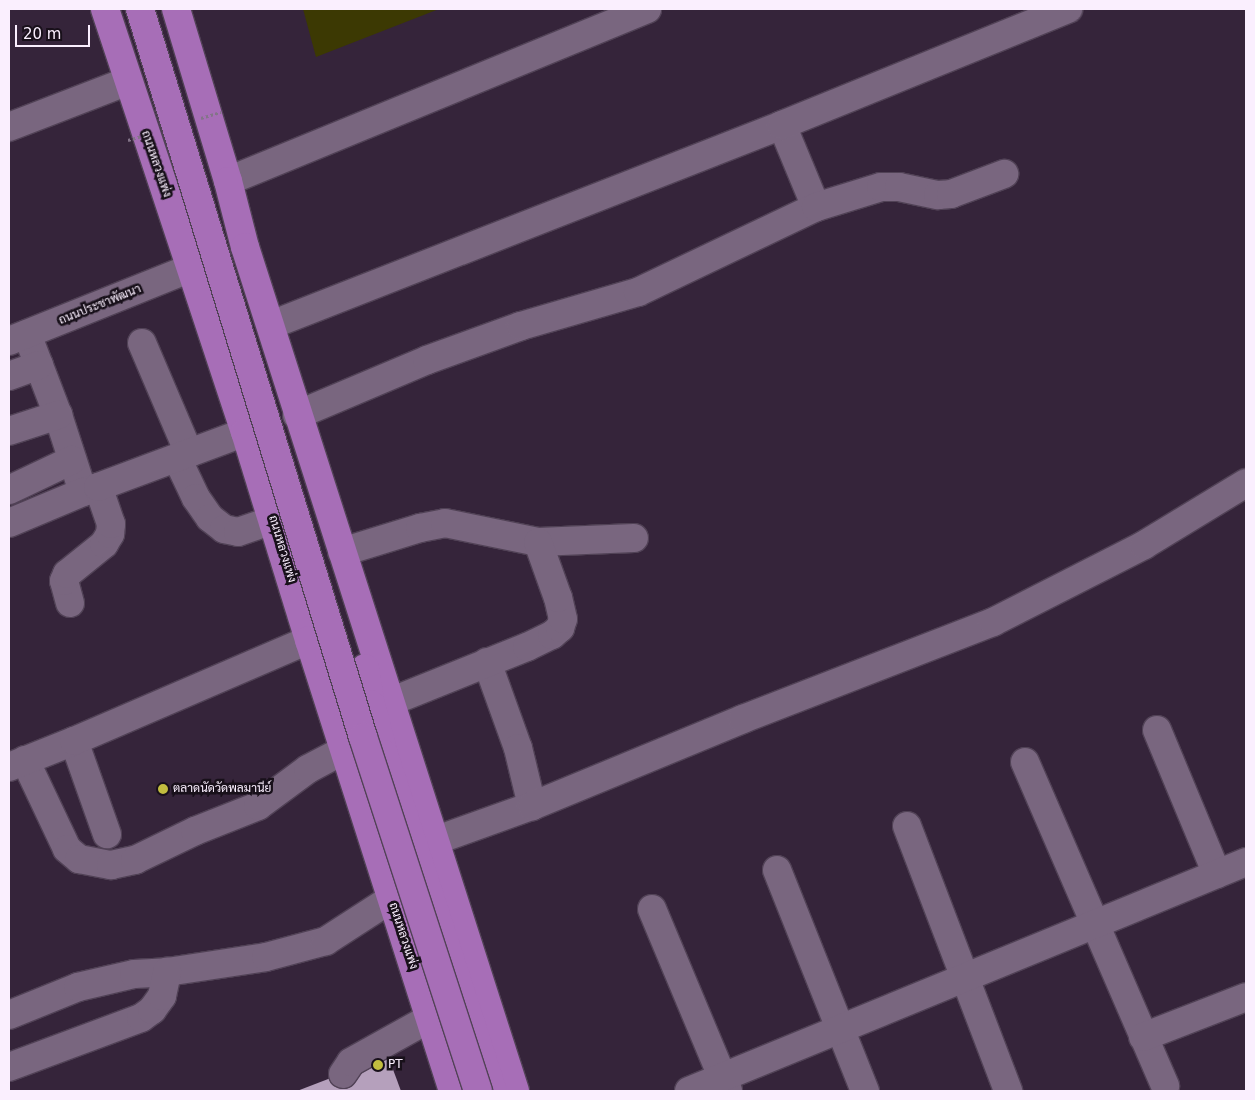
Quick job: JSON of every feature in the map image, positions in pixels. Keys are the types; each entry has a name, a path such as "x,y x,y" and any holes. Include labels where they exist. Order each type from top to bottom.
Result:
{"main road":[{"name":"ถนนหลวงแพ่ง","path":"105,9 273,520 309,640 430,1018 447,1089"},
{"path":"140,9 363,737 478,1091"},
{"path":"176,9 228,181 245,247 271,325 297,415 515,1091"},
{"path":"191,268 245,247"},
{"path":"352,585 371,704 384,754 493,1091"}],"street":[{"path":"228,181 647,9"},
{"path":"271,325 782,125 1068,9"},
{"path":"9,127 128,81"},
{"path":"782,125 816,207"},
{"path":"297,415 427,360 521,326 638,292 816,207 881,187 899,187 938,194 951,194 1004,174"},
{"name":"ถนนประชาพัฒนา","path":"18,337 191,268"},
{"path":"18,337 39,365 58,415 72,460 111,524 110,534 104,544 67,574 64,581 70,603"},
{"path":"142,343 183,455 196,498 210,518 224,529 238,532 273,520"},
{"path":"9,376 39,365"},
{"path":"9,431 58,415"},
{"path":"9,523 91,489 245,432"},
{"path":"9,490 72,460"},
{"path":"434,841 532,806 743,719 993,622 1144,545 1246,483"},
{"path":"342,552 420,528 445,524 538,542 634,538"},
{"path":"390,702 526,647 552,635 560,628 563,619 558,598 538,542"},
{"path":"309,640 74,741 17,763 67,849 79,859 111,865 135,860 194,831 258,806 308,769 344,750"},
{"path":"487,662 518,748 532,806"},
{"path":"1157,730 1218,874"},
{"path":"74,741 107,834"},
{"path":"1025,762 1164,1086"},
{"path":"907,826 1008,1091"},
{"path":"689,1091 725,1084 840,1030 1246,862"},
{"path":"777,870 864,1091"},
{"path":"9,1015 78,987 134,974 168,972 266,957 326,941 391,899"},
{"path":"652,909 725,1084"},
{"path":"9,1068 142,1018 152,1010 162,996 168,972"},
{"path":"1143,1036 1246,997"},
{"path":"343,1074 351,1062 430,1018"}],"shaded area":[{"path":"303,9 439,9 316,57"}],"building":[{"name":"PT","path":"388,1056 401,1091 297,1091"}],"place":[{"name":"ตลาดนัดวัดพลมานีย์","path":"163,789"},
{"name":"PT","path":"378,1065"}]}
